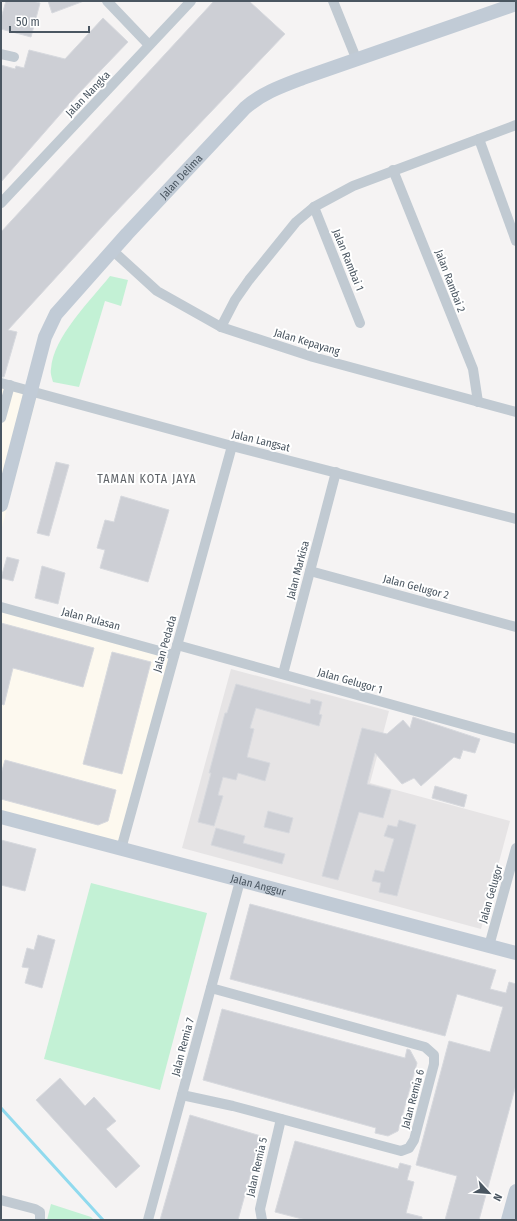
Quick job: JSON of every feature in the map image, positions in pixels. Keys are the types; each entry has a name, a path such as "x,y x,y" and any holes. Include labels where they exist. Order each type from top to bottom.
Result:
{"street":[{"path":"107,1 149,45"},
{"name":"Jalan Nangka","path":"1,203 191,1"},
{"path":"333,1 356,58"},
{"name":"Jalan Delima","path":"1,505 49,325 56,314 112,250 245,108 258,97 303,78 356,58 516,4"},
{"path":"1,54 14,57"},
{"path":"221,327 235,300 249,280 296,222 314,207 353,186 516,125"},
{"path":"479,139 516,241"},
{"name":"Jalan Rambai 2","path":"393,170 473,369 478,402"},
{"name":"Jalan Rambai 1","path":"314,207 360,323"},
{"name":"Jalan Kepayang","path":"112,250 157,291 221,327 313,357 516,412"},
{"path":"1,418 5,384"},
{"name":"Jalan Langsat","path":"5,384 232,446 516,519"},
{"name":"Jalan Pedada","path":"121,849 232,446"},
{"name":"Jalan Markisa","path":"283,674 336,472"},
{"name":"Jalan Gelugor 2","path":"310,571 516,627"},
{"name":"Jalan Pulasan","path":"1,607 175,650"},
{"name":"Jalan Gelugor 1","path":"175,650 283,674 516,739"},
{"name":"Jalan Anggur","path":"1,817 516,953"},
{"name":"Jalan Gelugor","path":"488,946 516,848"},
{"name":"Jalan Remia 7","path":"148,1220 240,881"},
{"name":"Jalan Remia 6","path":"182,1095 281,1119 396,1150 405,1150 414,1140 434,1064 434,1055 425,1046 211,988"},
{"name":"Jalan Remia 5","path":"262,1220 260,1214 261,1202 281,1119"},
{"path":"508,1220 516,1191"},
{"path":"1,1200 35,1209 40,1212 40,1220"}],"shaded area":[{"path":"1,379 39,389 1,531"},
{"path":"1,603 179,653 123,856 1,824"},
{"path":"231,669 389,711 370,783 510,821 481,929 182,848"}],"green space":[{"path":"110,276 128,280 121,306 105,301 79,387 53,382 51,371 53,357 58,344 74,320"},
{"path":"91,883 207,913 160,1090 44,1059"},
{"path":"51,1204 91,1217 94,1220 47,1220"}],"building":[{"path":"6,1 33,1 40,3 31,37 1,29 1,18"},
{"path":"48,1 84,1 52,13"},
{"path":"214,1 249,1 285,34 112,216 8,330 17,332 4,377 1,377 1,232"},
{"path":"103,18 128,42 78,94 1,182 1,65 15,69 16,66 24,68 29,50 65,59"},
{"path":"56,462 69,465 49,536 37,533"},
{"path":"121,496 169,510 148,582 100,568 105,550 97,548 105,520 114,522"},
{"path":"7,557 19,560 13,581 1,578"},
{"path":"42,566 65,573 58,604 35,598"},
{"path":"1,623 94,648 83,687 13,668 4,705 1,704"},
{"path":"112,652 151,662 122,774 83,764"},
{"path":"236,684 310,704 311,699 322,702 319,714 322,715 319,726 256,708 250,728 254,729 247,757 270,763 265,781 238,773 236,780 223,777 218,795 223,796 214,826 198,822 225,713 227,713"},
{"path":"413,717 480,739 475,753 463,750 460,759 454,757 421,786 414,778 402,784 375,753 367,784 391,790 383,818 359,812 338,880 322,876 362,728 387,734 403,720 410,728"},
{"path":"5,760 116,790 108,821 98,825 1,799 1,774"},
{"path":"435,786 467,795 464,807 432,798"},
{"path":"268,811 293,818 289,833 264,827"},
{"path":"399,820 416,825 397,896 379,892 381,883 372,881 375,870 384,872 394,839 384,836 388,825 397,827"},
{"path":"216,828 245,836 243,843 285,854 282,864 211,845"},
{"path":"1,840 36,849 25,891 1,885"},
{"path":"250,904 496,970 490,989 506,993 509,982 516,984 516,1085 479,1220 445,1220 457,1176 416,1165 449,1041 490,1052 503,1007 457,994 445,1036 230,979"},
{"path":"38,935 55,940 42,988 25,983 29,968 22,967 27,948 34,950"},
{"path":"222,1009 405,1058 407,1049 410,1050 417,1063 398,1131 388,1136 375,1133 376,1128 203,1080"},
{"path":"60,1078 85,1106 94,1097 116,1121 106,1129 140,1166 116,1188 36,1100"},
{"path":"190,1115 261,1136 238,1220 160,1220"},
{"path":"295,1141 398,1169 400,1163 411,1166 407,1180 414,1182 406,1213 422,1217 422,1220 306,1220 275,1212"}],"waterway":[{"path":"1,1108 103,1220"}],"district":[{"name":"TAMAN KOTA JAYA","path":"147,479"}]}
